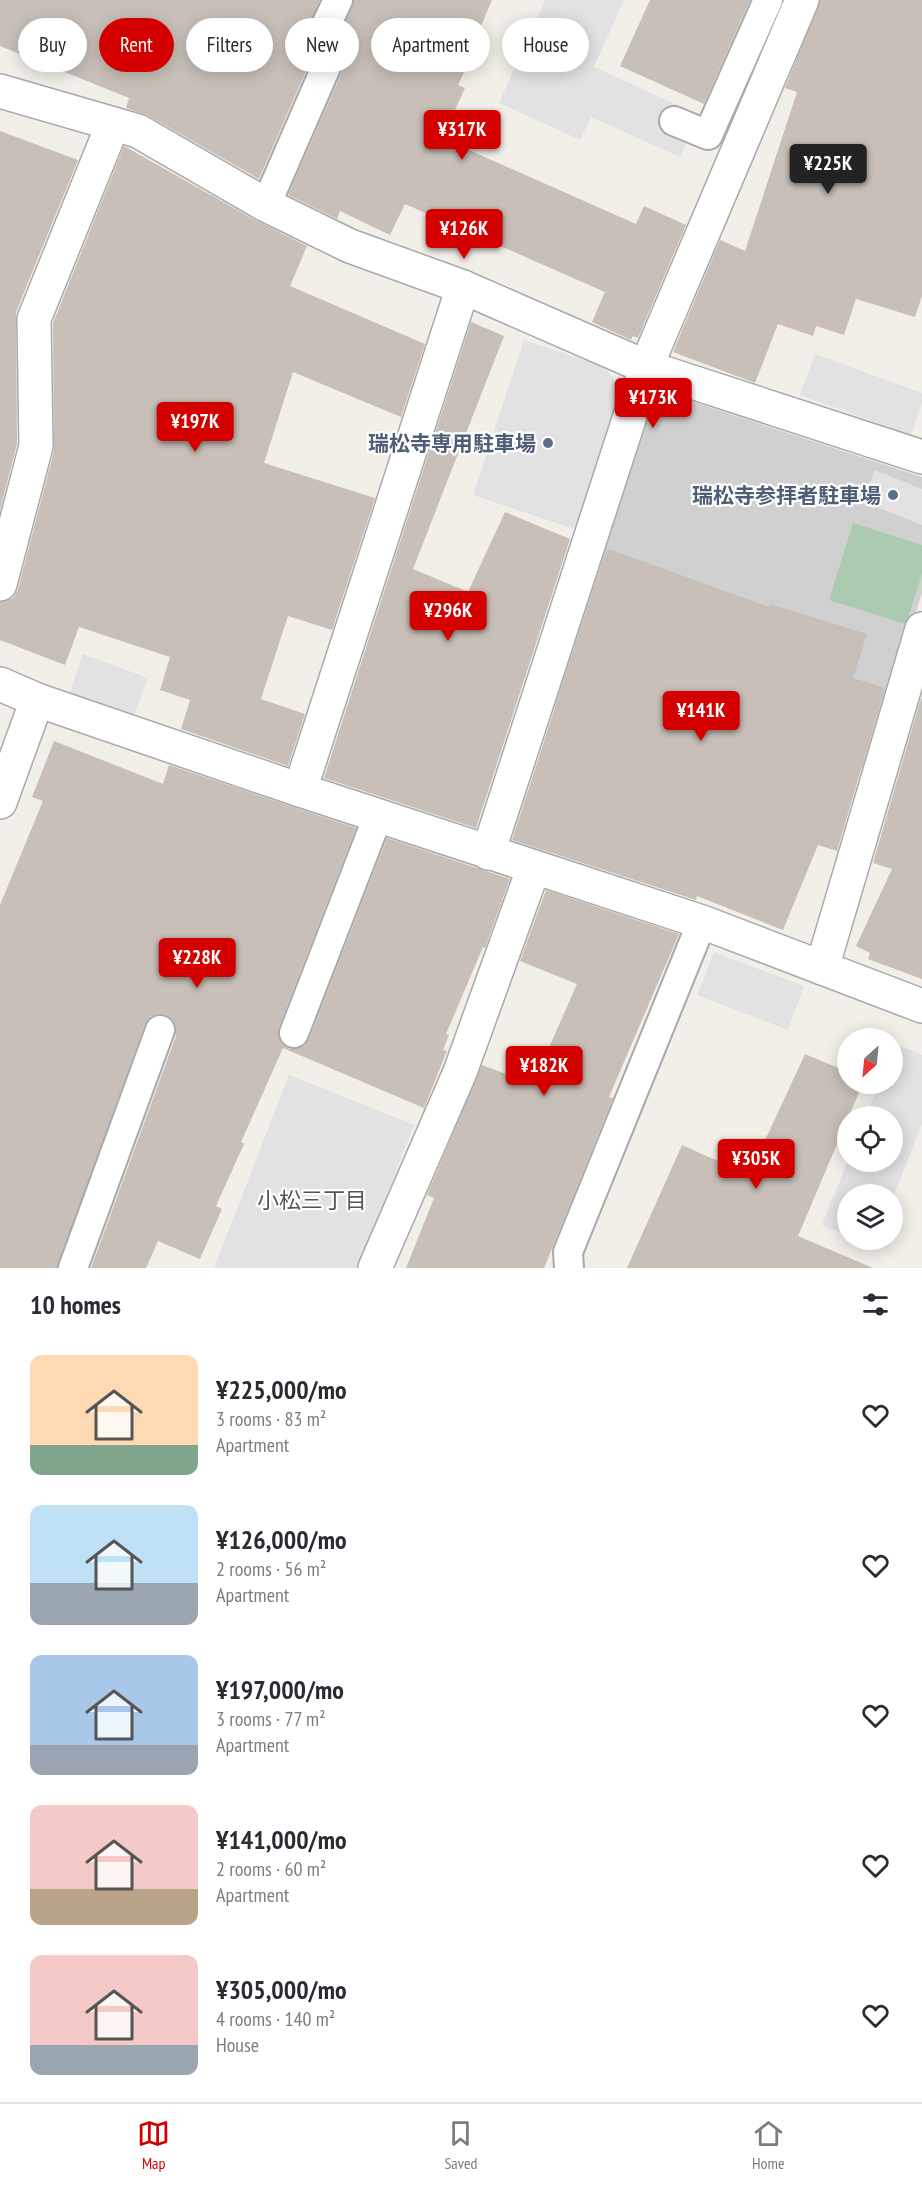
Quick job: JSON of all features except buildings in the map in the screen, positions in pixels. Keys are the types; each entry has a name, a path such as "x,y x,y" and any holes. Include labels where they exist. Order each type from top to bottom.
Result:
{"street":[{"path":"488,853 646,367 802,0"},
{"path":"0,91 138,131 266,205 350,246 463,287 646,367 922,457"},
{"path":"0,584 36,446 34,319 113,124"},
{"path":"300,790 463,287"},
{"path":"822,968 922,628"},
{"path":"0,684 37,700 300,790 702,922 922,1006"},
{"path":"0,802 37,700"},
{"path":"375,1268 460,1072 534,867"}],"lane":[{"path":"266,205 330,58 327,23 338,0"},
{"path":"674,121 708,135 768,0"},
{"path":"294,1034 378,816"},
{"path":"569,1268 568,1252 702,922"},
{"path":"73,1268 160,1030"}],"shaded area":[{"path":"545,0 624,0 594,67 699,115 680,157 591,117 580,140 499,103 513,72 589,72 589,18 537,18"},
{"name":"瑞松寺専用駐車場","path":"524,340 605,367 622,391 577,530 473,495"},
{"path":"815,354 922,393 922,403 911,435 800,395"},
{"path":"657,390 922,477 922,593 865,770 703,711 687,753 554,707"},
{"name":"瑞松寺参拝者駐車場","path":"875,470 922,489 922,525 862,501"},
{"path":"83,654 148,678 133,718 69,695"},
{"path":"714,952 804,986 788,1030 697,995"},
{"path":"903,1047 922,1055 922,1124 903,1172 903,1106 870,1106 875,1094 903,1094"},
{"path":"289,1075 414,1125 358,1268 214,1268"},
{"path":"844,1172 903,1172 898,1184 839,1184"},
{"path":"837,1188 837,1231 822,1225"}],"green space":[{"path":"853,523 922,545 922,574 906,624 829,600"}],"place":[{"name":"瑞松寺専用駐車場","path":"548,443"},
{"name":"瑞松寺参拝者駐車場","path":"893,495"}],"district":[{"name":"小松三丁目","path":"312,1200"}]}
